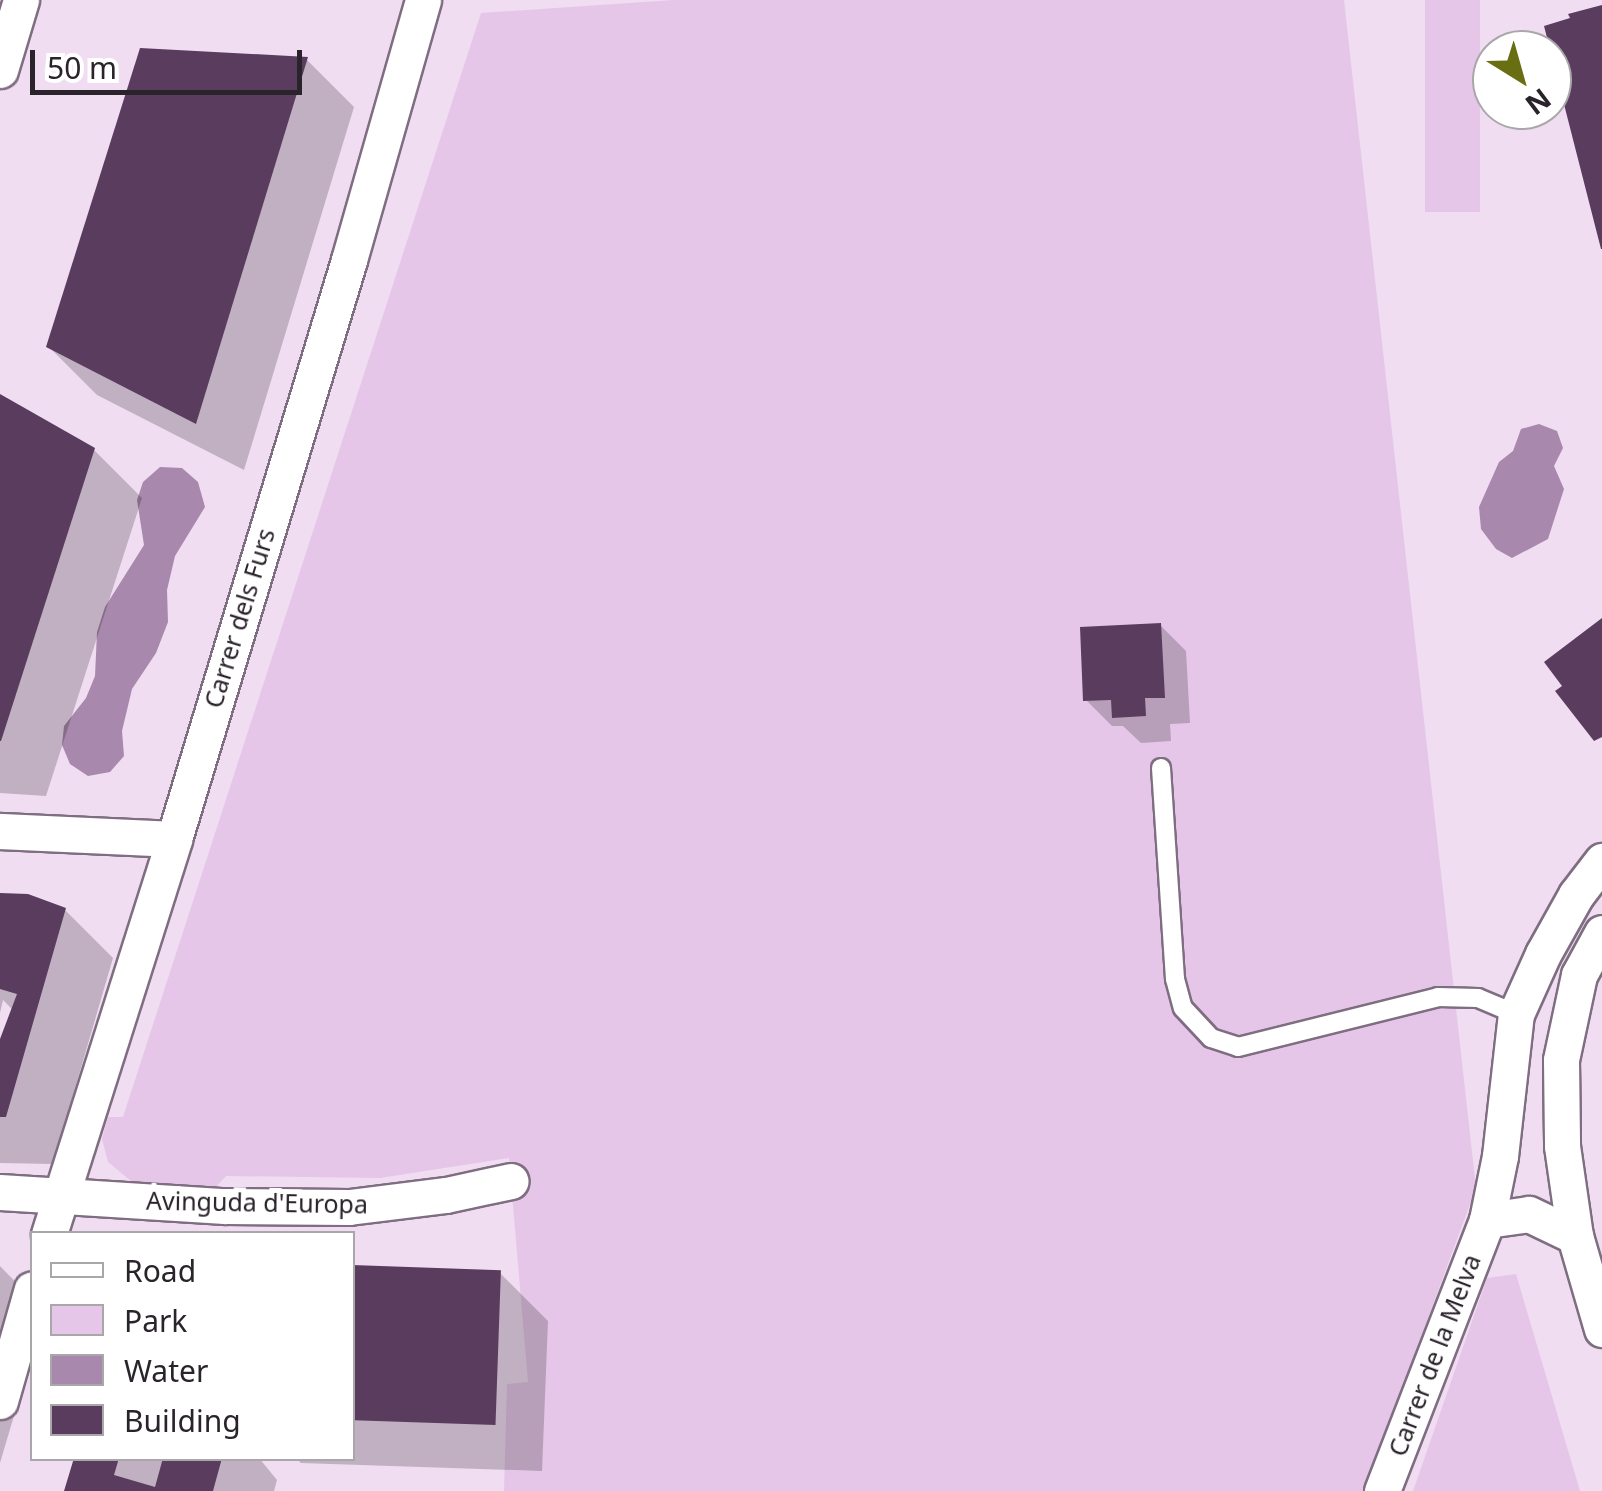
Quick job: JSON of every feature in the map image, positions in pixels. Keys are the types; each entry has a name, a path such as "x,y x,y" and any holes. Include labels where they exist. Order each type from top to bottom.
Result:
{"street":[{"path":"0,70 21,0"},
{"name":"Carrer dels Furs","path":"49,1231 174,839 350,260 423,0"},
{"path":"0,832 174,839"},
{"name":"Carrer de la Melva","path":"1382,1491 1487,1220 1500,1156 1516,1014 1543,954 1576,896 1602,862"},
{"path":"1602,933 1579,975 1561,1060 1562,1146 1575,1236 1602,1329"},
{"name":"Avinguda d'Europa","path":"0,1192 225,1206 349,1207 418,1200 511,1181"},
{"path":"1487,1220 1529,1214 1575,1236"},
{"path":"0,1400 30,1296"}],"lane":[{"path":"1161,768 1175,979 1183,1008 1211,1038 1238,1047 1438,998 1478,998 1516,1014"}],"green space":[{"path":"673,0 1344,0 1476,1188 1364,1491 504,1491 507,1384 528,1382 509,1158 380,1178 226,1176 213,1190 137,1186 108,1162 102,1139 108,1117 123,1117 481,13"},
{"path":"1425,0 1480,0 1480,30 1472,30 1472,130 1480,130 1480,212 1425,212"},
{"path":"1516,1274 1580,1491 1413,1491 1487,1278"}],"water":[{"path":"1539,424 1557,431 1563,448 1554,466 1564,489 1548,539 1512,558 1496,549 1481,529 1479,507 1499,462 1513,451 1521,429"},
{"path":"160,467 182,468 198,482 205,507 175,556 167,590 168,622 156,653 132,689 122,731 124,756 110,772 88,776 70,764 62,745 64,726 86,698 95,676 97,632 105,607 144,545 137,500 143,482"}],"building":[{"path":"1602,5 1602,249 1571,130 1572,30 1545,30 1544,26 1570,18 1568,14"},
{"path":"140,48 308,57 196,424 46,347"},
{"path":"0,394 95,448 1,741 0,741"},
{"path":"1602,618 1602,737 1594,741 1555,691 1562,686 1544,662"},
{"path":"1161,623 1165,698 1145,698 1146,716 1112,718 1111,700 1083,701 1080,627"},
{"path":"0,893 28,894 66,908 6,1117 0,1117 0,1039 17,994 0,989"},
{"path":"355,1265 501,1270 495,1425 355,1420"},
{"path":"73,1461 118,1461 114,1475 155,1487 162,1461 221,1461 213,1491 64,1491"}]}
